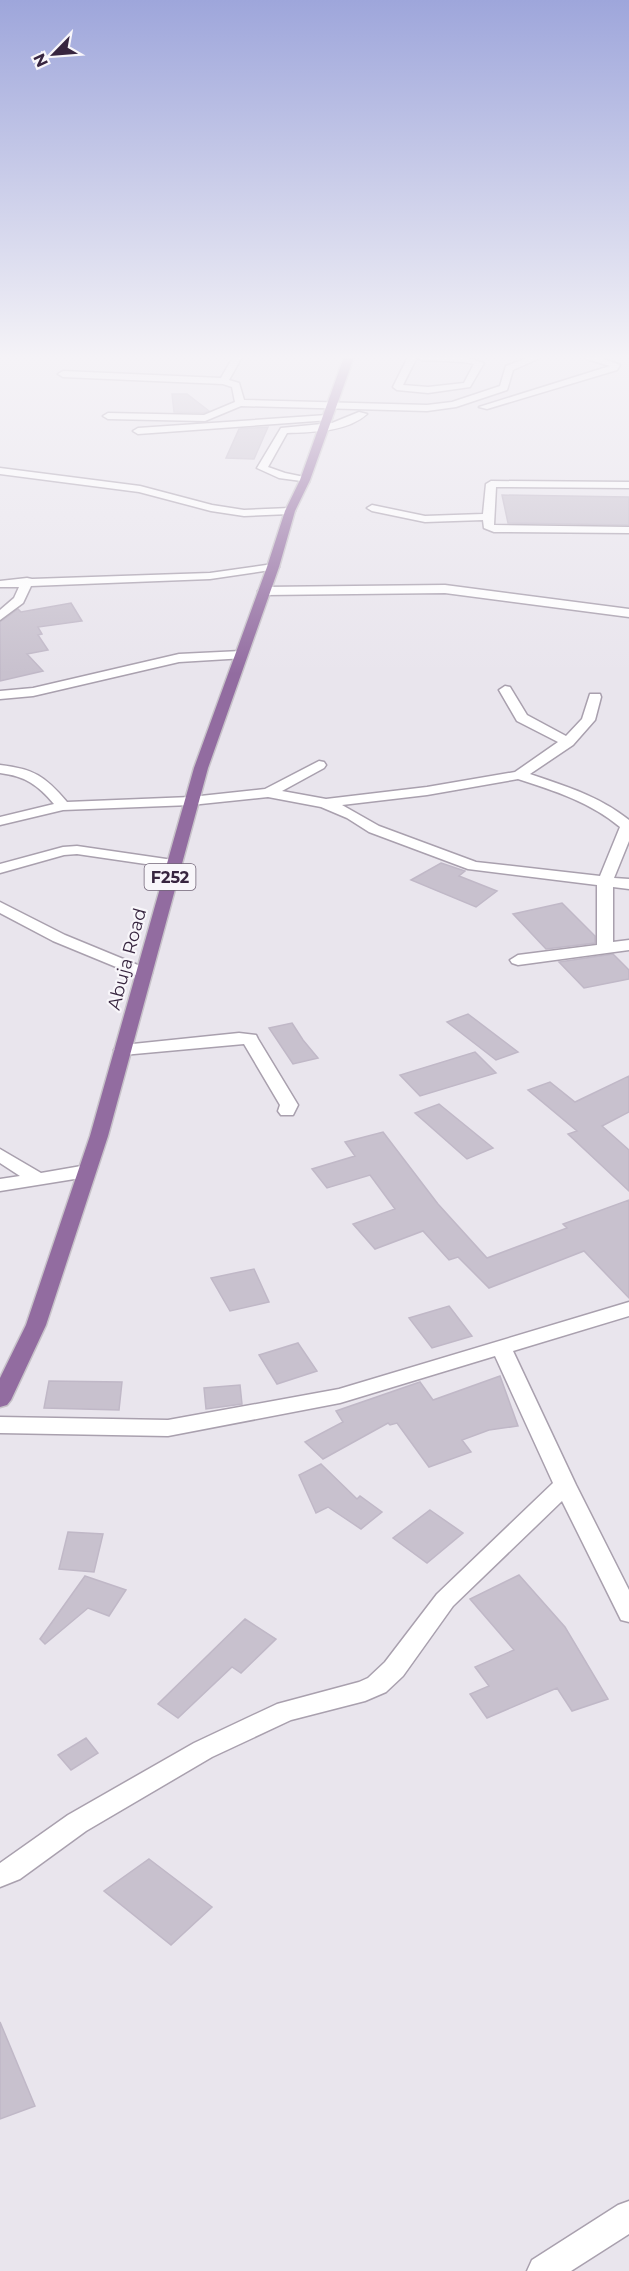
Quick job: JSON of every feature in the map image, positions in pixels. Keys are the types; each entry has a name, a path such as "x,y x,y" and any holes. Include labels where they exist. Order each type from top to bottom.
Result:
{"main road":[{"name":"Abuja Road","path":"0,1400 36,1325 87,1171 123,1050 191,801 273,567 290,511 312,463"}],"street":[{"path":"265,463 262,468 283,476 305,480"},
{"path":"0,471 140,489 211,508 244,513 290,511"},
{"path":"629,485 491,484 488,517 488,526 495,529 629,530"},
{"path":"372,508 425,519 488,517"},
{"path":"0,584 27,581 210,576 273,567"},
{"path":"0,616 19,600 27,581"},
{"path":"264,591 445,589 629,613"},
{"path":"0,695 33,692 179,658 241,655"},
{"path":"505,690 522,718 568,742"},
{"path":"0,708 33,692"},
{"path":"325,803 427,791 519,776 568,742 588,720 595,697"},
{"path":"268,793 319,765"},
{"path":"0,769 31,773 41,780 63,806"},
{"path":"519,776 580,795 612,813 628,826 628,834 605,880 604,948"},
{"path":"0,821 63,806 191,801 268,793 325,803 352,815 374,829 473,866 605,880 629,885"},
{"path":"0,869 77,850 173,864"},
{"path":"0,907 59,938 144,973"},
{"path":"518,960 629,945"},
{"path":"123,1050 239,1038 250,1039 289,1105 287,1111"},
{"path":"0,1155 38,1179"},
{"path":"0,1185 87,1171"},
{"path":"0,1425 168,1428 340,1396 629,1309"},
{"path":"501,1346 565,1485 629,1613"},
{"path":"0,1875 11,1871 77,1823 203,1750 286,1711 365,1691 377,1685 394,1669 445,1600 565,1485"},
{"path":"543,2271 629,2216"}],"building":[{"path":"502,495 629,497 629,525 508,523"},
{"path":"71,603 82,621 38,627 42,634 38,635 48,650 27,654 43,671 0,681 0,622 18,609 21,612"},
{"path":"441,863 465,871 459,876 497,891 476,907 411,880"},
{"path":"562,903 595,936 595,943 546,949 513,914"},
{"path":"613,954 629,970 629,979 584,988 559,962"},
{"path":"468,1014 518,1052 496,1060 447,1022"},
{"path":"292,1023 318,1058 293,1064 269,1028"},
{"path":"475,1052 496,1073 420,1096 400,1075"},
{"path":"629,1076 629,1112 602,1126 629,1150 629,1191 568,1134 577,1131 528,1090 550,1082 575,1102"},
{"path":"439,1104 493,1148 467,1159 415,1113"},
{"path":"383,1132 438,1204 487,1258 567,1228 563,1224 629,1200 629,1298 584,1251 489,1288 458,1257 449,1260 423,1231 375,1249 353,1224 395,1209 370,1175 327,1188 312,1169 355,1156 345,1142"},
{"path":"254,1269 269,1302 230,1311 211,1278"},
{"path":"449,1306 472,1336 432,1348 409,1318"},
{"path":"298,1343 317,1371 277,1384 259,1355"},
{"path":"500,1376 518,1426 489,1430 462,1440 471,1452 429,1467 397,1423 390,1425 388,1423 323,1459 305,1442 343,1422 336,1411 420,1382 433,1400"},
{"path":"49,1381 122,1382 119,1410 44,1408"},
{"path":"240,1385 242,1404 206,1409 204,1388"},
{"path":"321,1464 357,1499 360,1496 382,1512 361,1529 328,1507 316,1513 299,1475"},
{"path":"430,1510 463,1533 427,1563 393,1538"},
{"path":"68,1532 103,1534 94,1572 59,1569"},
{"path":"519,1575 565,1627 608,1699 572,1711 557,1688 487,1718 470,1694 489,1686 475,1667 514,1650 470,1599"},
{"path":"85,1576 126,1590 109,1616 88,1608 45,1644 40,1639"},
{"path":"245,1619 276,1639 241,1673 232,1667 178,1718 158,1704"},
{"path":"86,1738 98,1753 71,1770 58,1755"},
{"path":"149,1859 212,1907 171,1945 104,1891"},
{"path":"0,2022 35,2106 0,2119"}]}
